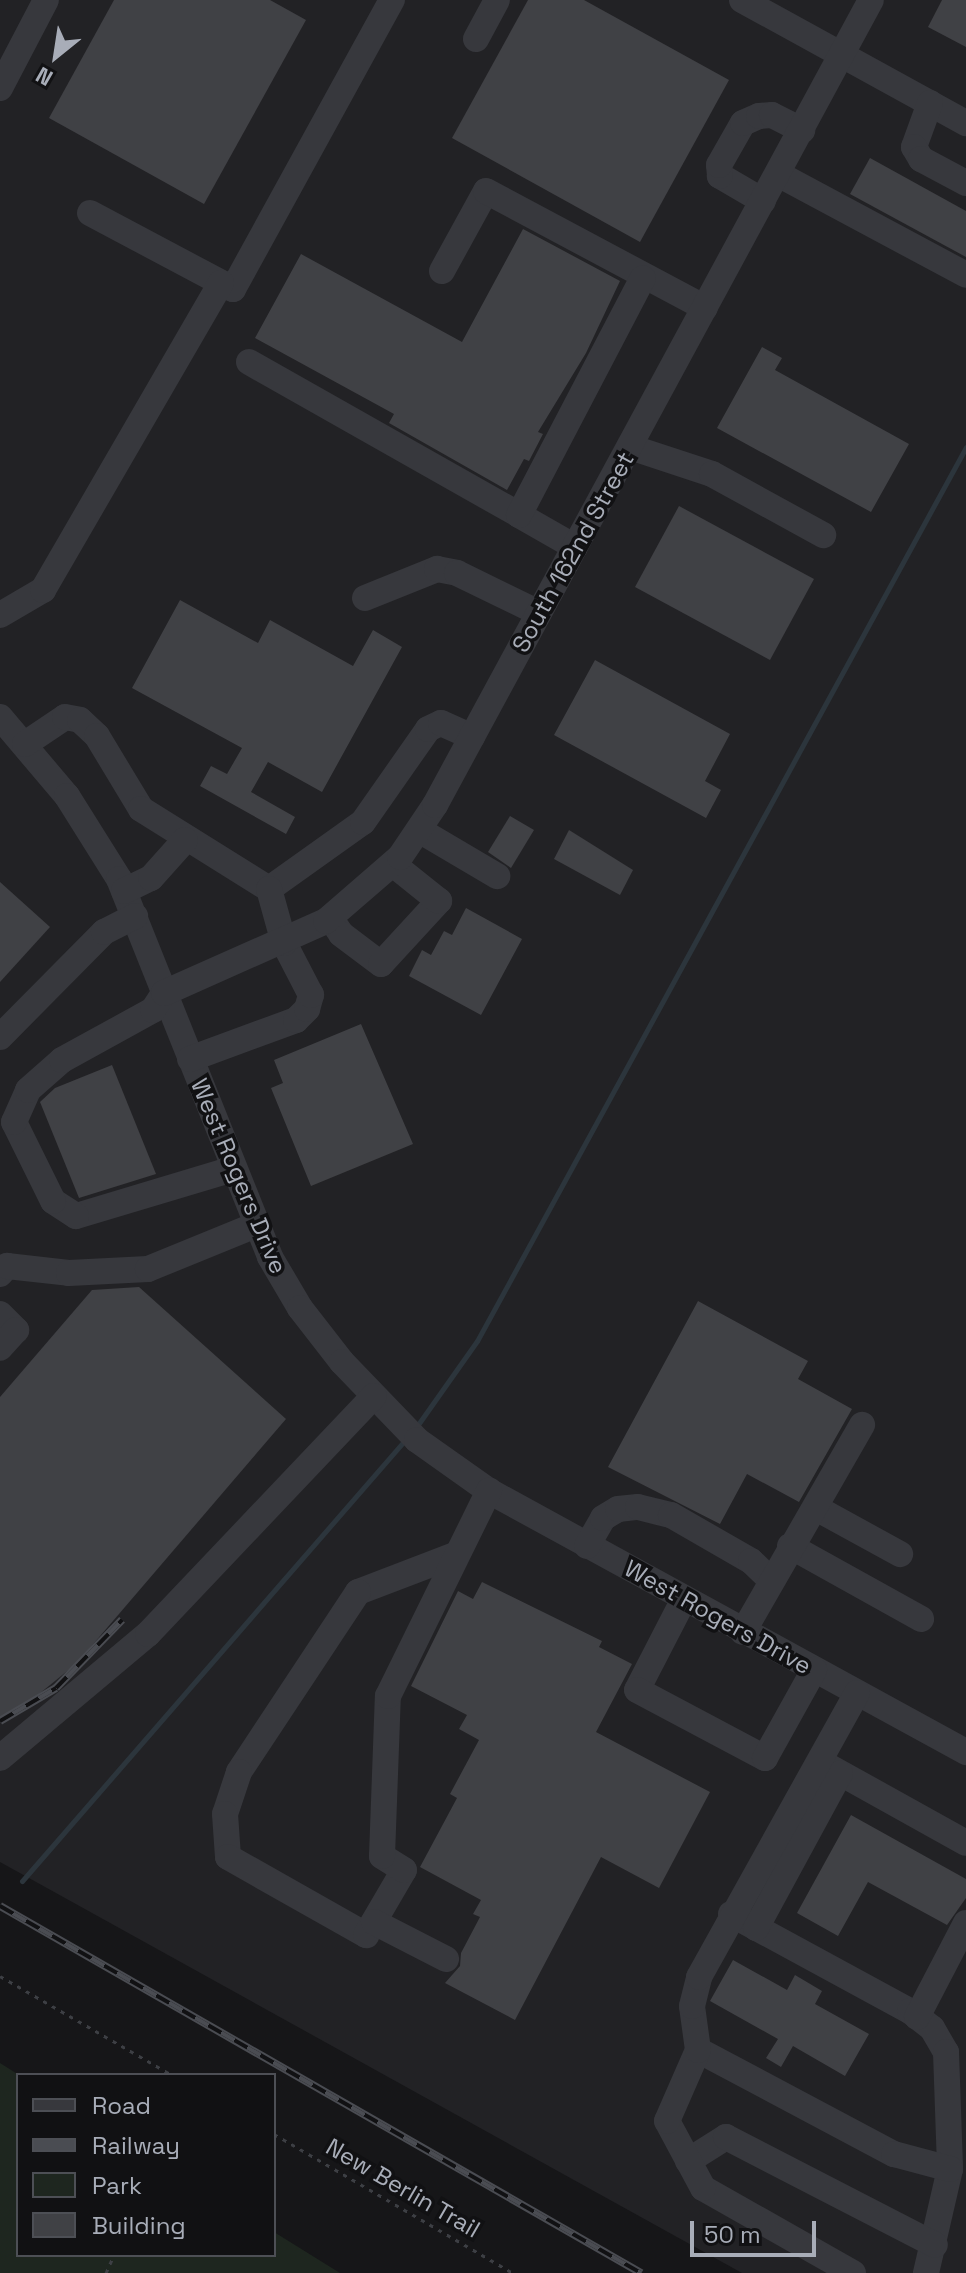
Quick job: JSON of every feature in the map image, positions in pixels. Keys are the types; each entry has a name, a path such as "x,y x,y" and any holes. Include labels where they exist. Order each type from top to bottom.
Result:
{"street":[{"path":"0,88 46,0"},
{"path":"476,39 497,0"},
{"path":"742,0 966,123"},
{"name":"South 162nd Street","path":"164,993 284,943 330,918 393,864 419,830 871,0"},
{"path":"90,213 233,289 385,3"},
{"path":"930,103 913,138 921,159 966,183"},
{"path":"763,201 720,176 719,165 743,123 759,116 772,115 802,130"},
{"path":"778,174 966,275"},
{"path":"442,271 486,191 643,278 705,308"},
{"path":"519,515 643,278"},
{"path":"0,615 43,590 221,283"},
{"path":"249,362 575,547"},
{"path":"630,447 712,474 823,535"},
{"path":"365,598 437,569 457,573 539,613"},
{"name":"West Rogers Drive","path":"0,717 75,807 124,891 256,1225 308,1320 374,1396 410,1433 489,1491 966,1752"},
{"path":"25,744 65,717 80,720 97,736 141,809 185,840 269,889 284,943 311,995 307,1009 296,1020 190,1059"},
{"path":"269,889 363,822 428,729 441,723 472,737"},
{"path":"419,830 497,876"},
{"path":"124,891 151,878 185,840"},
{"path":"330,918 341,934 381,964 439,901 393,864"},
{"path":"0,1037 104,932 135,916"},
{"path":"164,993 153,1010 62,1060 28,1090 14,1122 53,1201 76,1216 233,1169"},
{"path":"0,1274 7,1266 69,1273 148,1269 256,1225"},
{"path":"0,1314 16,1330 0,1348"},
{"path":"0,1758 148,1634 374,1396"},
{"path":"743,1632 862,1425"},
{"path":"455,1555 358,1592 239,1772 223,1831 228,1857 263,1881 366,1935 404,1870 382,1856 388,1696 489,1491"},
{"path":"587,1546 603,1518 618,1509 638,1507 671,1515 751,1561 771,1580"},
{"path":"816,1508 900,1554"},
{"path":"790,1546 921,1619"},
{"path":"684,1599 637,1690 765,1758 814,1670"},
{"path":"756,1928 829,1767 857,1693"},
{"path":"829,1767 966,1843"},
{"path":"829,1767 731,1914 699,1977 692,2006 698,2050 667,2121 703,2188 853,2273"},
{"path":"731,1914 917,2017 932,2028 946,2052 950,2169 935,2245 926,2273"},
{"path":"374,1922 446,1959"},
{"path":"917,2017 966,1923"},
{"path":"698,2050 894,2154 950,2169"},
{"path":"688,2161 726,2137 935,2245"}],"path":[{"path":"0,1976 169,2073"},
{"name":"New Berlin Trail","path":"276,2135 513,2273"}],"shaded area":[{"path":"0,0 966,0 966,2273 742,2273 0,1862"}],"green space":[{"path":"0,2063 16,2073 16,2257 276,2257 276,2233 340,2273 0,2273"}],"building":[{"path":"114,0 270,0 306,20 204,204 49,118"},
{"path":"528,0 584,0 729,80 640,242 452,138"},
{"path":"942,0 966,0 966,47 928,27"},
{"path":"870,158 966,211 966,257 850,194"},
{"path":"523,229 620,281 586,353 538,432 543,434 529,461 524,459 507,490 389,423 394,414 255,338 301,254 462,342"},
{"path":"762,347 782,358 775,370 909,444 871,512 717,428"},
{"path":"679,506 814,579 770,660 635,587"},
{"path":"180,600 258,643 270,620 353,666 373,630 402,647 322,792 268,762 251,792 295,817 286,834 200,786 211,766 227,774 242,748 132,688"},
{"path":"595,660 730,734 705,781 721,790 706,818 554,735"},
{"path":"510,816 534,830 511,868 488,852"},
{"path":"569,830 633,870 620,895 554,859"},
{"path":"0,882 50,927 0,982"},
{"path":"466,908 522,939 481,1015 409,976 422,950 431,955 444,931 452,935"},
{"path":"361,1024 413,1144 311,1186 271,1088 283,1083 274,1060"},
{"path":"112,1065 156,1174 79,1198 40,1102 55,1088"},
{"path":"139,1287 286,1419 77,1663 28,1703 0,1717 0,1397 92,1290"},
{"path":"698,1301 808,1361 798,1379 852,1409 799,1502 747,1474 720,1524 608,1467"},
{"path":"482,1582 602,1641 599,1647 632,1664 596,1732 710,1792 659,1888 601,1857 515,2020 445,1983 460,1966 461,1953 480,1917 473,1914 481,1900 420,1867 457,1798 450,1794 479,1740 459,1729 467,1715 411,1686 458,1591 473,1599"},
{"path":"851,1815 966,1879 966,1898 947,1925 868,1882 838,1936 797,1913"},
{"path":"733,1960 787,1990 795,1975 822,1991 815,2004 869,2034 845,2076 793,2046 781,2067 766,2058 778,2039 710,2001"}],"waterway":[{"path":"417,1426 477,1341 966,447"},
{"path":"22,1881 405,1440"}],"railway":[{"path":"0,1721 56,1688 122,1620"},
{"path":"0,1906 641,2273"}]}
